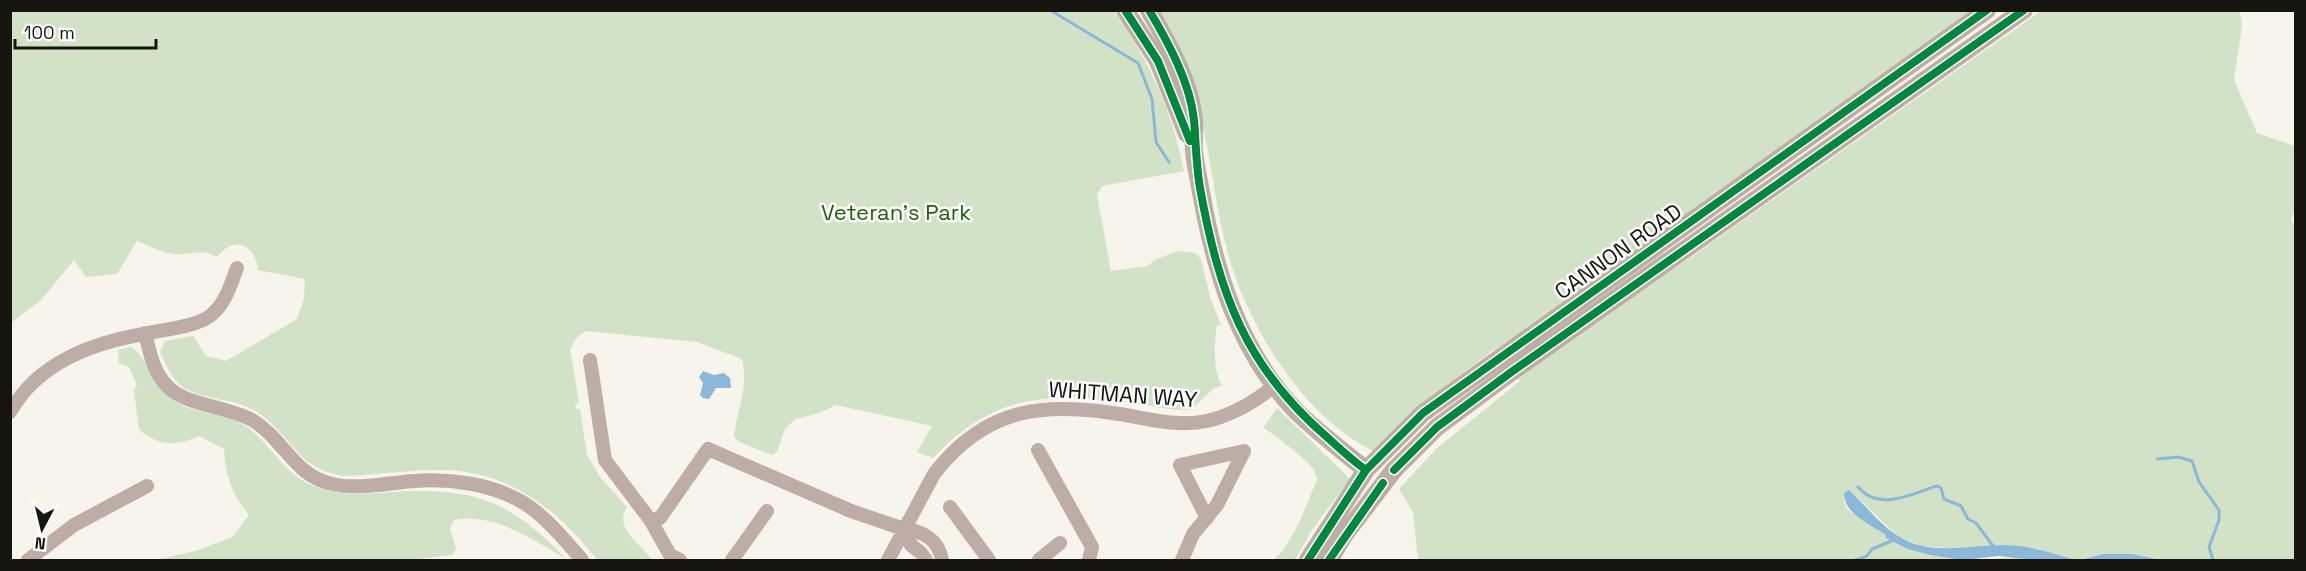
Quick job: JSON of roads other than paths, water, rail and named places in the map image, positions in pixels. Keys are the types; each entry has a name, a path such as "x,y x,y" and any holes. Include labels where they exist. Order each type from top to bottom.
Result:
{"main road":[{"path":"1125,10 1158,61 1194,150"},
{"path":"1149,10 1166,39 1183,81 1194,118 1194,150 1206,219 1224,290 1243,335 1275,385 1296,410 1383,483"},
{"name":"CANNON ROAD","path":"1308,561 1364,468 1423,413 1498,357 1658,246 1987,10"},
{"name":"CANNON ROAD","path":"1329,561 1383,483 1437,427 2024,10"}],"street":[{"path":"10,412 19,397 50,368 86,348 111,339 180,327 210,316 226,297 237,268"},
{"path":"145,333 154,369 169,388 188,399 230,409 255,422 294,463 315,478 346,487 427,480 450,481 491,490 524,503 567,541 582,561"},
{"path":"590,360 605,460 651,522 670,555 680,561"},
{"name":"WHITMAN WAY","path":"888,561 934,474 943,462 968,440 998,422 1040,408 1064,407 1083,408 1157,421 1206,421 1237,410 1275,385"},
{"path":"651,522 660,518 708,449 851,511 904,529 919,530 936,545 942,561"},
{"path":"1038,450 1092,548 1089,561"},
{"path":"1182,561 1193,534 1207,518 1217,505 1244,451 1180,465 1207,518"},
{"path":"28,561 74,525 147,486"},
{"path":"950,507 989,561"},
{"path":"732,561 766,511"},
{"path":"904,529 911,545 921,553 926,561"},
{"path":"1039,561 1060,543"}],"water":[{"path":"703,371 714,375 724,373 730,378 731,388 716,388 709,399 703,398 700,395 703,383 699,377"},
{"path":"1849,490 1886,527 1912,543 1938,548 2013,545 2076,560 2033,560 1999,556 1963,560 1908,549 1886,538 1885,534 1852,512 1844,493"},
{"path":"2103,554 2132,554 2162,560 2079,560"}],"waterway":[{"path":"1050,10 1138,63 1152,99 1156,142 1169,162"},
{"path":"2157,459 2178,457 2192,461 2199,482 2219,510 2219,520 2209,547 2213,560"},
{"path":"1858,487 1876,499 1886,500 1937,486 1941,488 1944,499 1961,506 1968,519 1976,523 1996,550"},
{"path":"1855,560 1867,556 1872,549 1894,540"}],"park label":[{"name":"Veteran's Park","path":"896,212"}]}
